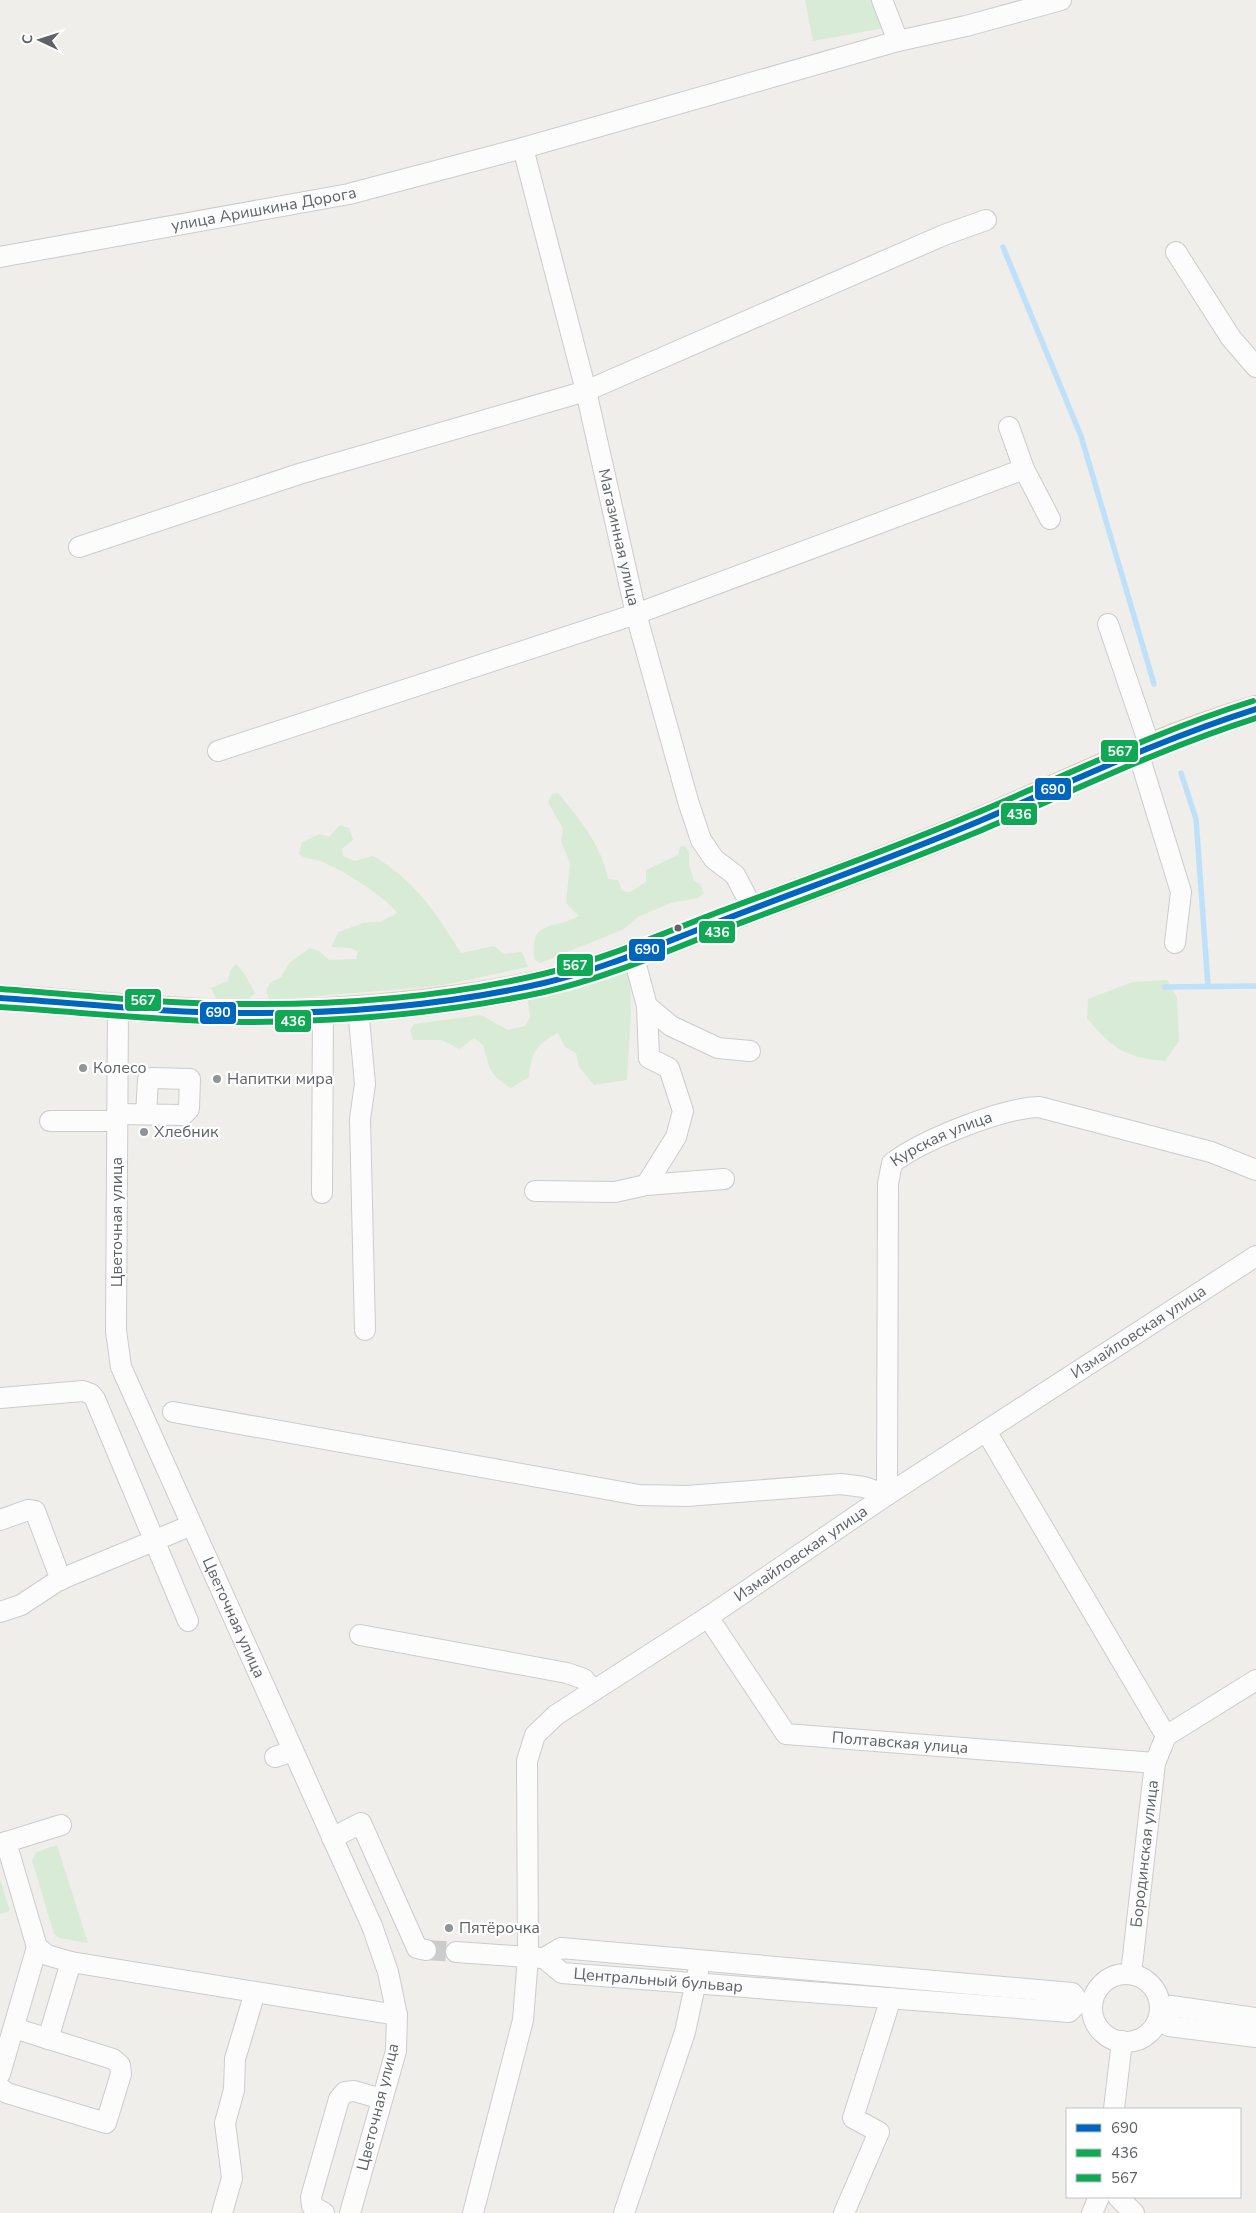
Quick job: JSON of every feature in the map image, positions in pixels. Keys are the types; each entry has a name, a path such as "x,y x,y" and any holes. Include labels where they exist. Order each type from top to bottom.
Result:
{"main road":[{"path":"0,998 118,1007 244,1012 323,1010 476,996 547,982 633,954 754,909 977,822 1206,725 1256,709"}],"street":[{"path":"882,0 898,41"},
{"name":"улица Аришкина Дорога","path":"0,257 349,194 523,148 898,41 966,26 1061,0"},
{"name":"Магазинная улица","path":"523,148 586,391 636,614 701,840 714,859 735,875 754,909"},
{"path":"79,546 299,474 586,391 944,235 986,220"},
{"path":"1176,252 1231,338 1256,367"},
{"path":"1009,427 1024,469 1050,518"},
{"path":"218,751 636,614 1024,469"},
{"path":"1108,624 1144,750 1181,892 1175,943"},
{"path":"633,954 647,1006 648,1058 669,1068 683,1111 676,1137 646,1185"},
{"path":"647,1006 671,1026 718,1048 750,1051"},
{"name":"Цветочная улица","path":"118,1007 116,1348 121,1367 192,1525 284,1754 332,1838 372,1926 388,1972 397,2015 396,2051 350,2213"},
{"path":"358,1008 365,1084 360,1119 365,1330"},
{"path":"322,1193 323,1010"},
{"name":"Курская улица","path":"887,1495 888,1184 892,1162 909,1150 997,1115 1019,1108 1039,1107 1211,1152 1256,1170"},
{"path":"50,1121 146,1114"},
{"path":"534,1191 615,1192 646,1185 724,1179"},
{"name":"Измайловская улица","path":"473,2213 523,2020 536,1957 527,1762 536,1735 556,1715 708,1617 887,1495 1256,1256"},
{"path":"0,1398 83,1392 91,1394 96,1399 188,1621"},
{"path":"173,1412 639,1495 687,1496 841,1484 864,1487 887,1495"},
{"path":"986,1431 1166,1736 1256,1680"},
{"path":"0,1520 28,1510 35,1511 61,1580"},
{"path":"0,1612 21,1605 61,1580 192,1525"},
{"name":"Полтавская улица","path":"708,1617 786,1734 1155,1764"},
{"path":"360,1635 567,1673 584,1679 593,1691"},
{"name":"Бородинская улица","path":"1131,1974 1155,1764 1166,1736"},
{"path":"332,1838 361,1823 417,1948 426,1950"},
{"path":"61,1825 3,1843 38,1948 47,1955 71,1962 397,2015"},
{"path":"0,2074 8,2033 38,1948"},
{"name":"Центральный бульвар","path":"561,1948 1072,1993 1085,2003 1069,2012 562,1973 536,1957 561,1948"},
{"path":"456,1952 536,1957"},
{"path":"624,2213 685,2032 697,1984 699,1960"},
{"path":"48,2039 71,1962"},
{"path":"1256,2018 1171,2006 1163,2012 1155,2026 1144,2037 1129,2042 1114,2040 1101,2032 1085,2003 1105,1980 1117,1974 1131,1974 1143,1978 1153,1987 1159,1999 1163,2012 1169,2026 1256,2037"},
{"path":"222,2213 232,2178 225,2123 234,2090 235,2059 255,1992"},
{"path":"844,2213 879,2132 853,2118 891,1998"},
{"path":"0,2088 7,2094 106,2123 121,2074 120,2065 113,2059 48,2039 8,2033"},
{"path":"1114,2108 1122,2041"},
{"path":"324,2213 312,2206 311,2197 339,2099 345,2092 354,2091 382,2100"},
{"path":"1092,2213 1099,2198"},
{"path":"1119,2198 1134,2213"}],"green space":[{"path":"805,0 873,0 884,28 813,41"},
{"path":"558,793 589,833 601,855 608,879 618,880 622,891 630,892 646,882 646,870 678,855 680,847 685,846 689,852 689,864 694,881 700,884 704,893 698,898 671,903 638,917 624,929 540,963 535,960 535,938 539,932 579,916 566,903 570,863 561,841 563,829 548,802 552,794"},
{"path":"340,825 349,828 353,840 342,849 343,856 355,861 373,856 388,865 423,898 443,924 461,953 494,946 504,954 522,952 528,967 439,986 269,1000 266,990 270,983 281,977 289,963 310,948 319,951 329,960 356,959 358,952 350,948 331,947 339,932 363,923 380,922 397,913 373,891 350,876 329,865 299,854 302,842 320,834 329,837"},
{"path":"236,964 244,973 255,993 247,1001 217,1000 211,988 228,981 230,971"},
{"path":"630,969 631,1013 627,1080 594,1085 579,1067 576,1053 565,1047 558,1033 544,1041 536,1050 531,1062 529,1077 511,1088 498,1079 491,1070 483,1045 474,1038 459,1049 442,1040 413,1040 410,1030 414,1024 481,1015 508,1030 525,1026 530,1017 528,1001"},
{"path":"1167,980 1177,998 1179,1041 1165,1061 1151,1060 1120,1050 1104,1037 1087,1018 1088,999 1132,982"},
{"path":"57,1845 88,1943 59,1938 54,1934 32,1860 36,1852"},
{"path":"0,1879 10,1911 0,1914"}],"waterway":[{"path":"1003,247 1081,436 1154,684"},
{"path":"1181,773 1196,819 1208,986"},
{"path":"1165,987 1256,986"}],"tunnel":[{"path":"426,1950 456,1952"}],"transit line":[{"name":"567","path":"1,989 182,1002 243,1004 318,1003 432,994 469,989 543,974 609,954 878,853 1112,754 1182,726 1253,701"},
{"name":"690","path":"0,998 213,1013 318,1012 394,1007 470,997 544,983 632,956 883,860 949,834 1152,747 1256,709"},
{"name":"436","path":"0,1007 182,1020 281,1022 432,1011 544,992 635,964 886,868 982,830 1152,756 1256,718"}],"place":[{"name":"Колесо","path":"83,1068"},
{"name":"Напитки мира","path":"217,1079"},
{"name":"Хлебник","path":"144,1132"},
{"name":"Пятёрочка","path":"449,1928"}]}
